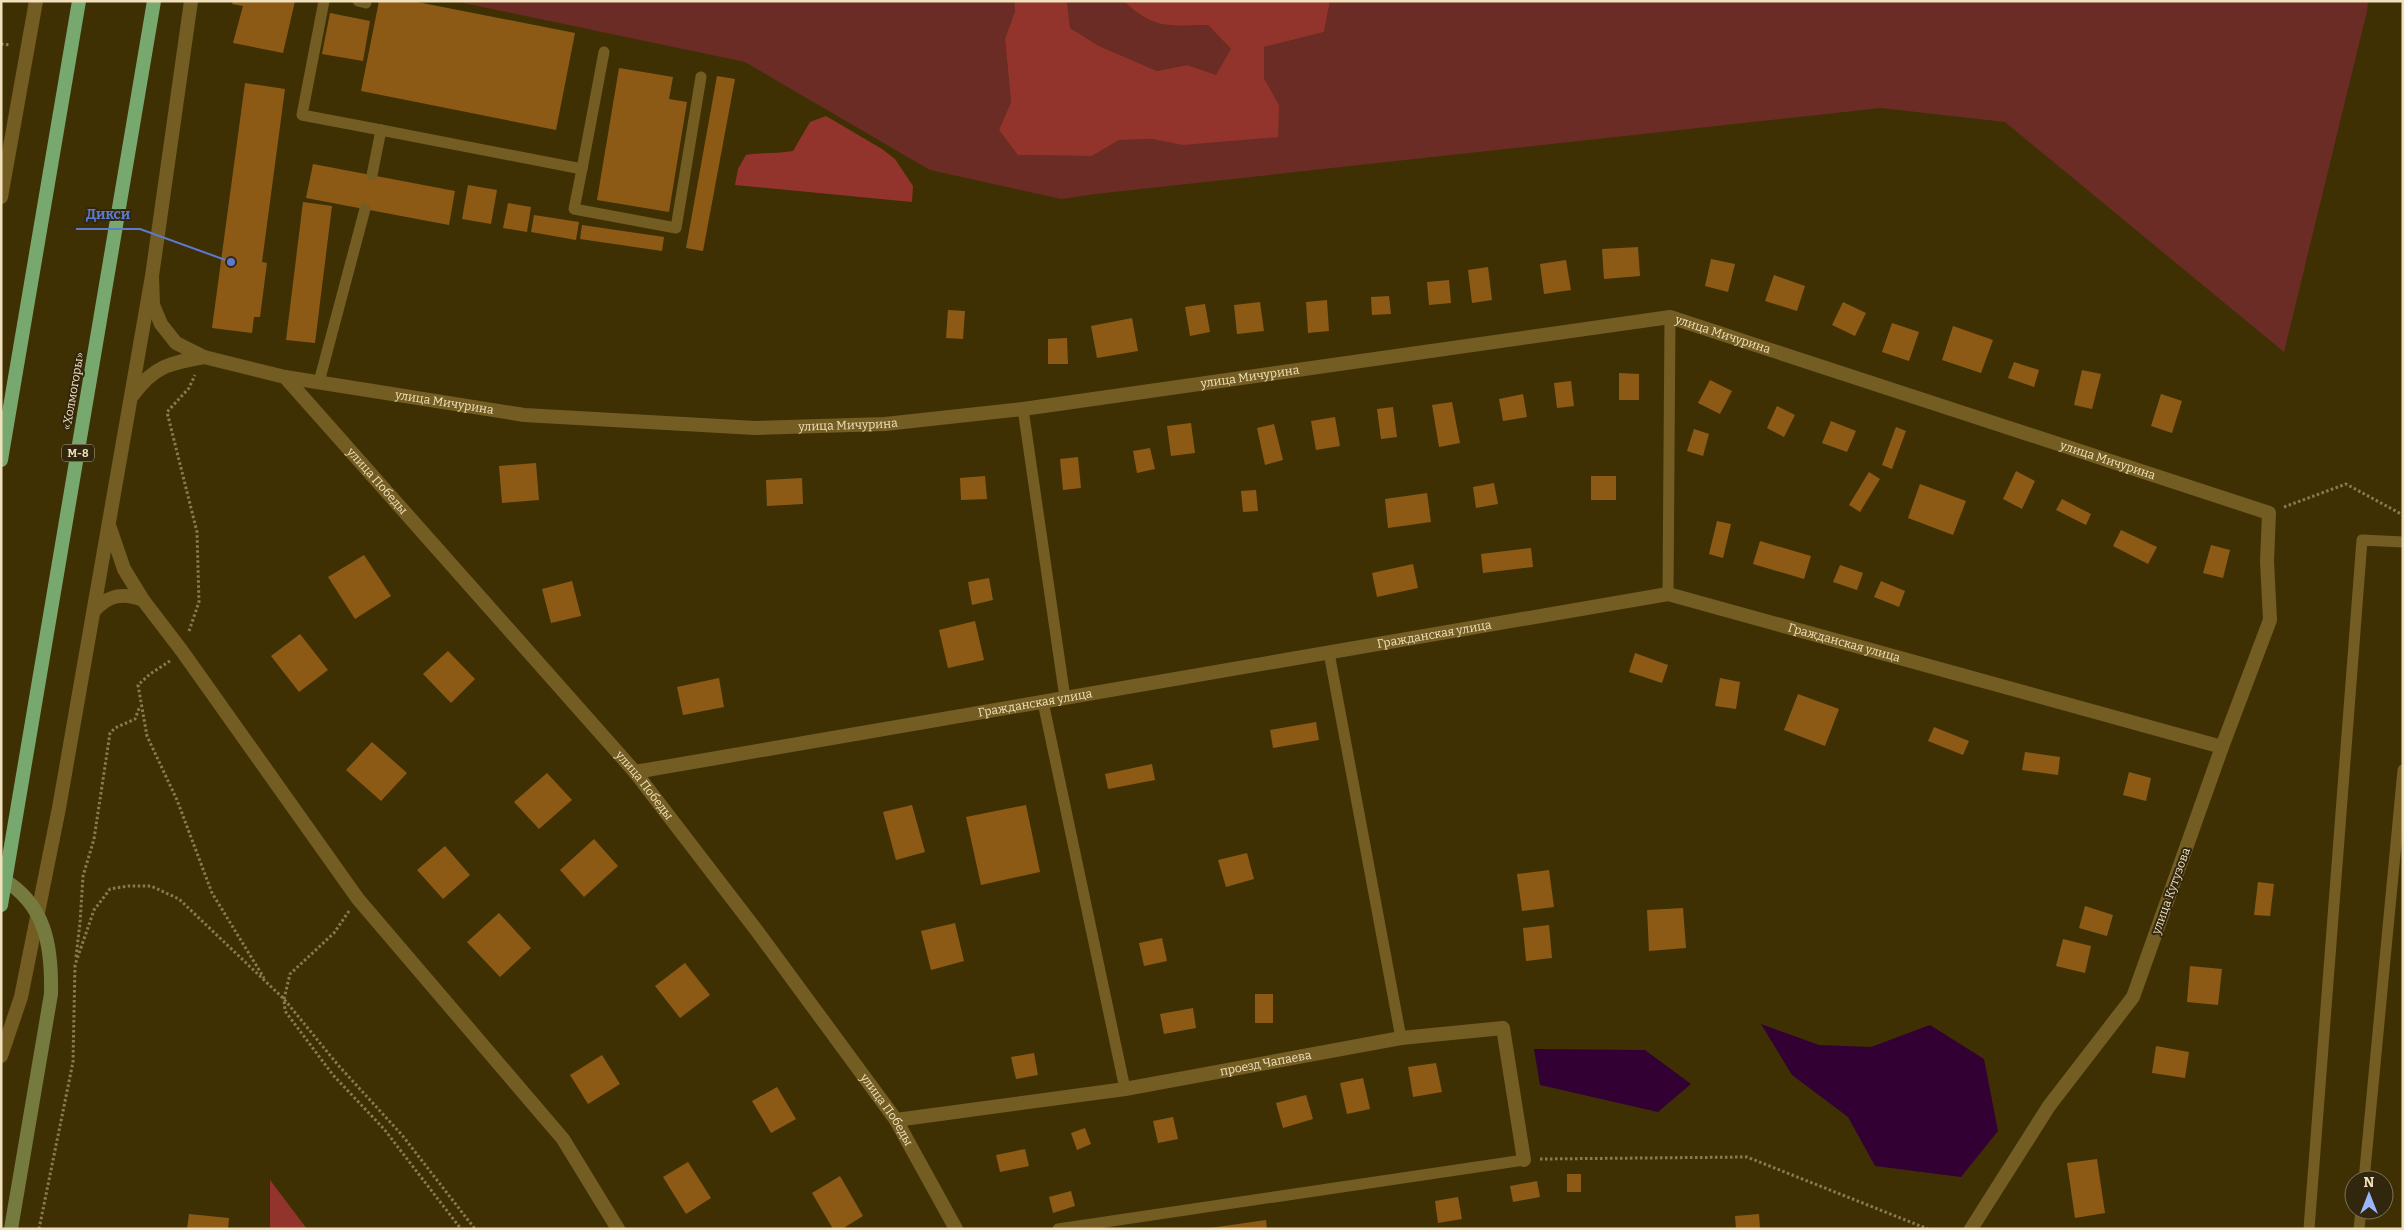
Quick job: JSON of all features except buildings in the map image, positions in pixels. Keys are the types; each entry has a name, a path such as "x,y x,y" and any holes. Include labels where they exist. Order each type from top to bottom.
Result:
{"highway":[{"path":"1,460 79,1"},
{"name":"«Холмогоры»","path":"1,905 154,1"}],"main road":[{"path":"1,878 14,886 31,904 45,928 52,962 51,994 11,1229"}],"street":[{"path":"1,197 36,1"},
{"path":"1,1056 21,997 59,808 94,611 108,518 152,276 191,1"},
{"name":"улица Мичурина","path":"152,276 153,305 161,324 176,343 204,356 285,377 524,415 755,428 885,424 1023,409 1670,317 2270,513"},
{"name":"улица Мичурина","path":"130,399 146,378 163,367 204,356"},
{"name":"улица Победы","path":"285,377 635,772 757,931 896,1120 956,1229"},
{"name":"улица Кутузова","path":"1971,1229 2049,1106 2133,997 2222,747 2270,620 2267,561 2270,513"},
{"path":"108,518 114,544 124,569 143,600 182,651 358,899 563,1139 618,1229"},
{"name":"Гражданская улица","path":"635,772 1668,594 2222,747"},
{"path":"94,611 104,600 118,595 132,596 143,600"},
{"name":"проезд Чапаева","path":"896,1120 1125,1089 1401,1038 1503,1028 1524,1160"}],"lane":[{"path":"324,1 302,115 582,169"},
{"path":"604,52 574,209 676,228 701,77"},
{"path":"372,175 381,130"},
{"path":"319,382 366,209"},
{"path":"1668,594 1670,317"},
{"path":"1023,409 1065,698"},
{"path":"2309,1229 2362,540 2403,542"},
{"path":"1329,653 1401,1038"},
{"path":"1043,702 1125,1089"},
{"path":"2365,1170 2403,770"},
{"path":"1058,1229 1524,1160"}],"path":[{"path":"1,44 10,45"},
{"path":"2270,513 2346,484 2403,514"},
{"path":"40,1229 73,1062 75,965 83,876 94,839 110,734 115,728 135,719 140,703"},
{"path":"75,965 94,910 110,889 128,886 151,886 179,899 284,999 338,1065 402,1135 474,1229"},
{"path":"358,899 334,933 290,974 284,999 285,1011 333,1075 384,1129 461,1229"},
{"path":"1524,1160 1747,1157 1928,1229"}],"shaded area":[{"path":"454,1 1014,1 1015,11 1005,39 1011,102 999,130 1019,155 1092,156 1119,140 1152,139 1182,145 1279,105 1264,78 1264,47 1324,32 1330,1 2368,1 2284,352 2005,122 1881,108 1061,199 930,170 745,62"},
{"path":"1014,1 1067,1 1070,28 1099,46 1157,71 1187,65 1216,75 1231,49 1208,25 1183,26 1154,22 1134,10 1124,1 1330,1 1324,32 1264,47 1264,78 1279,105 1278,137 1182,145 1152,139 1119,140 1092,156 1018,155 999,130 1011,102 1005,39 1015,11"},
{"path":"1067,1 1124,1 1144,17 1163,24 1173,26 1208,25 1231,49 1216,76 1187,65 1157,71 1099,46 1070,28"},
{"path":"826,116 882,149 895,159 913,186 912,202 735,185 738,169 746,155 793,151 810,122"},
{"path":"1761,1024 1819,1045 1871,1047 1930,1025 1984,1059 1998,1131 1961,1177 1875,1166 1848,1117 1792,1075"},
{"path":"1534,1049 1645,1050 1691,1084 1658,1112 1540,1085"},
{"path":"270,1180 307,1229 270,1229"}],"place":[{"name":"Дикси","path":"231,262"}]}
